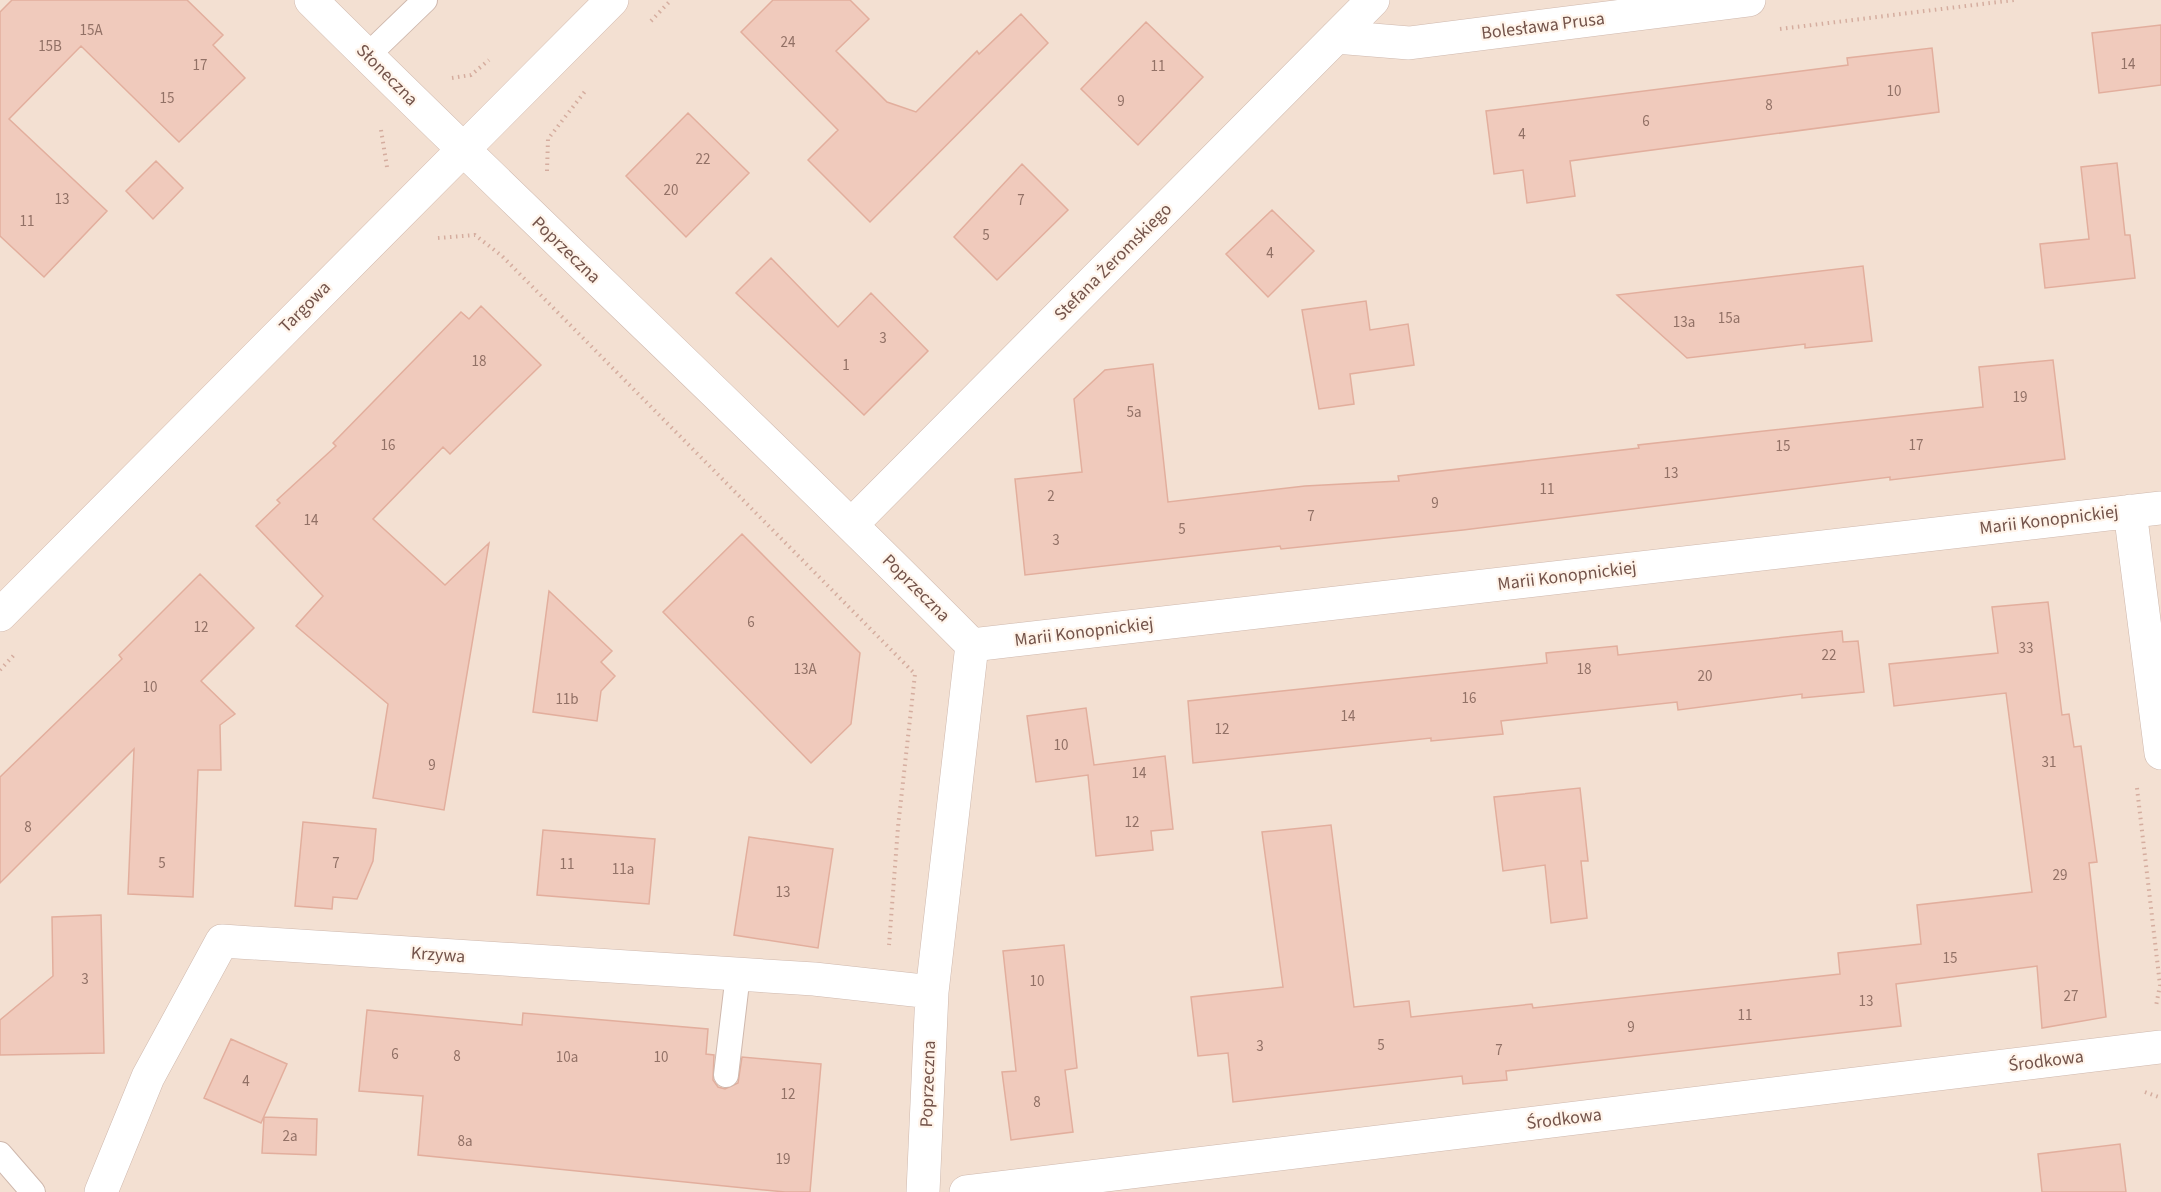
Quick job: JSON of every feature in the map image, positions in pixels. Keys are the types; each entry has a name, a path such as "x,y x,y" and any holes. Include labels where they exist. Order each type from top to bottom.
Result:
{"street":[{"name":"Słoneczna","path":"311,0 463,151"},
{"name":"Targowa","path":"0,615 612,0"},
{"name":"Stefana Żeromskiego","path":"852,524 1373,0"},
{"name":"Bolesława Prusa","path":"1336,37 1408,43 1749,0"},
{"name":"Poprzeczna","path":"463,151 852,524 972,645 932,992 924,1192"},
{"name":"Marii Konopnickiej","path":"972,645 2145,509"},
{"path":"2145,509 2161,753"},
{"name":"Krzywa","path":"101,1192 148,1077 222,941 738,974 932,992"},
{"name":"Środkowa","path":"966,1192 2161,1047"}],"lane":[{"path":"367,56 425,0"},
{"path":"726,1075 738,974"},
{"path":"0,1154 33,1192"}],"path":[{"path":"648,24 671,0"},
{"path":"1775,30 2014,0"},
{"path":"442,76 451,78 471,75 495,55"},
{"path":"550,182 547,172 548,139 587,88"},
{"path":"434,241 441,235 475,235 502,256 915,674 898,827 889,946 882,952"},
{"path":"2137,783 2160,985 2157,1004 2152,1012"}],"shaded area":[{"path":"0,0 2161,0 2161,1192 0,1192"}],"building":[{"path":"12,0 187,0 223,35 213,45 245,78 179,142 81,46 9,119 107,211 44,277 0,236 0,12"},
{"path":"773,0 850,0 869,19 836,51 887,102 916,112 977,51 979,54 1021,14 1048,43 870,222 808,160 838,130 741,32"},
{"path":"1146,22 1203,77 1138,145 1081,89"},
{"path":"2161,25 2161,85 2099,93 2092,33"},
{"path":"1932,48 1939,112 1570,161 1575,196 1527,203 1523,170 1494,174 1486,111 1848,65 1847,58"},
{"path":"688,113 749,173 686,237 626,176"},
{"path":"156,161 183,188 153,219 126,191"},
{"path":"2117,163 2125,235 2130,235 2135,278 2045,288 2040,244 2089,239 2081,167"},
{"path":"1022,164 1068,210 997,280 954,237"},
{"path":"1272,210 1314,251 1268,297 1226,254"},
{"path":"771,258 838,327 871,293 928,351 864,415 736,293"},
{"path":"1863,266 1872,341 1805,348 1805,344 1687,358 1617,295"},
{"path":"1366,301 1370,330 1408,324 1414,365 1350,374 1354,404 1319,409 1302,310"},
{"path":"481,306 541,365 450,454 443,447 373,519 445,585 489,543 444,810 373,798 388,704 296,626 323,596 256,526 280,503 277,500 336,446 333,443 461,312 469,319"},
{"path":"2053,360 2065,459 1890,480 1890,477 1463,530 1281,549 1280,546 1025,575 1015,479 1082,472 1074,399 1105,370 1153,364 1168,502 1305,486 1399,481 1398,476 1639,448 1638,445 1983,407 1979,367"},
{"path":"742,534 860,653 851,724 811,763 663,612"},
{"path":"200,574 254,628 201,681 235,714 220,725 221,770 198,770 193,897 128,894 134,749 0,883 0,777 122,659 119,655"},
{"path":"549,591 612,651 601,662 615,676 601,691 597,721 533,712"},
{"path":"2048,602 2062,715 2069,714 2074,747 2081,746 2097,862 2089,863 2106,1017 2042,1028 2037,966 1896,984 1901,1026 1506,1071 1507,1080 1463,1084 1462,1076 1233,1102 1228,1053 1198,1056 1191,997 1283,987 1262,832 1331,825 1354,1007 1409,1001 1411,1017 1532,1004 1533,1008 1840,974 1838,953 1921,944 1917,905 2032,892 2006,693 1894,706 1889,664 1998,653 1992,607"},
{"path":"1842,631 1843,642 1858,641 1864,692 1802,698 1802,694 1678,710 1677,702 1501,721 1503,734 1431,741 1431,738 1193,763 1188,701 1547,663 1546,653 1617,646 1618,655"},
{"path":"1086,708 1094,765 1165,756 1173,829 1151,831 1153,850 1096,856 1088,775 1036,782 1027,716"},
{"path":"1580,788 1588,861 1581,861 1587,918 1551,923 1545,865 1503,871 1494,797"},
{"path":"303,822 376,829 373,861 357,899 333,897 332,909 295,906"},
{"path":"543,830 655,839 649,904 537,895"},
{"path":"749,837 833,849 818,948 734,935"},
{"path":"101,915 104,1053 0,1055 0,1020 53,976 52,917"},
{"path":"1064,945 1077,1068 1065,1070 1073,1132 1011,1140 1002,1072 1016,1071 1003,951"},
{"path":"367,1010 522,1025 523,1013 708,1029 706,1054 714,1055 713,1080 718,1087 725,1089 738,1083 742,1057 821,1064 810,1192 785,1192 418,1155 423,1096 359,1091"},
{"path":"231,1039 287,1064 261,1123 204,1098"},
{"path":"264,1117 317,1119 316,1155 262,1153"},
{"path":"2120,1144 2126,1192 2042,1192 2038,1154"}]}
